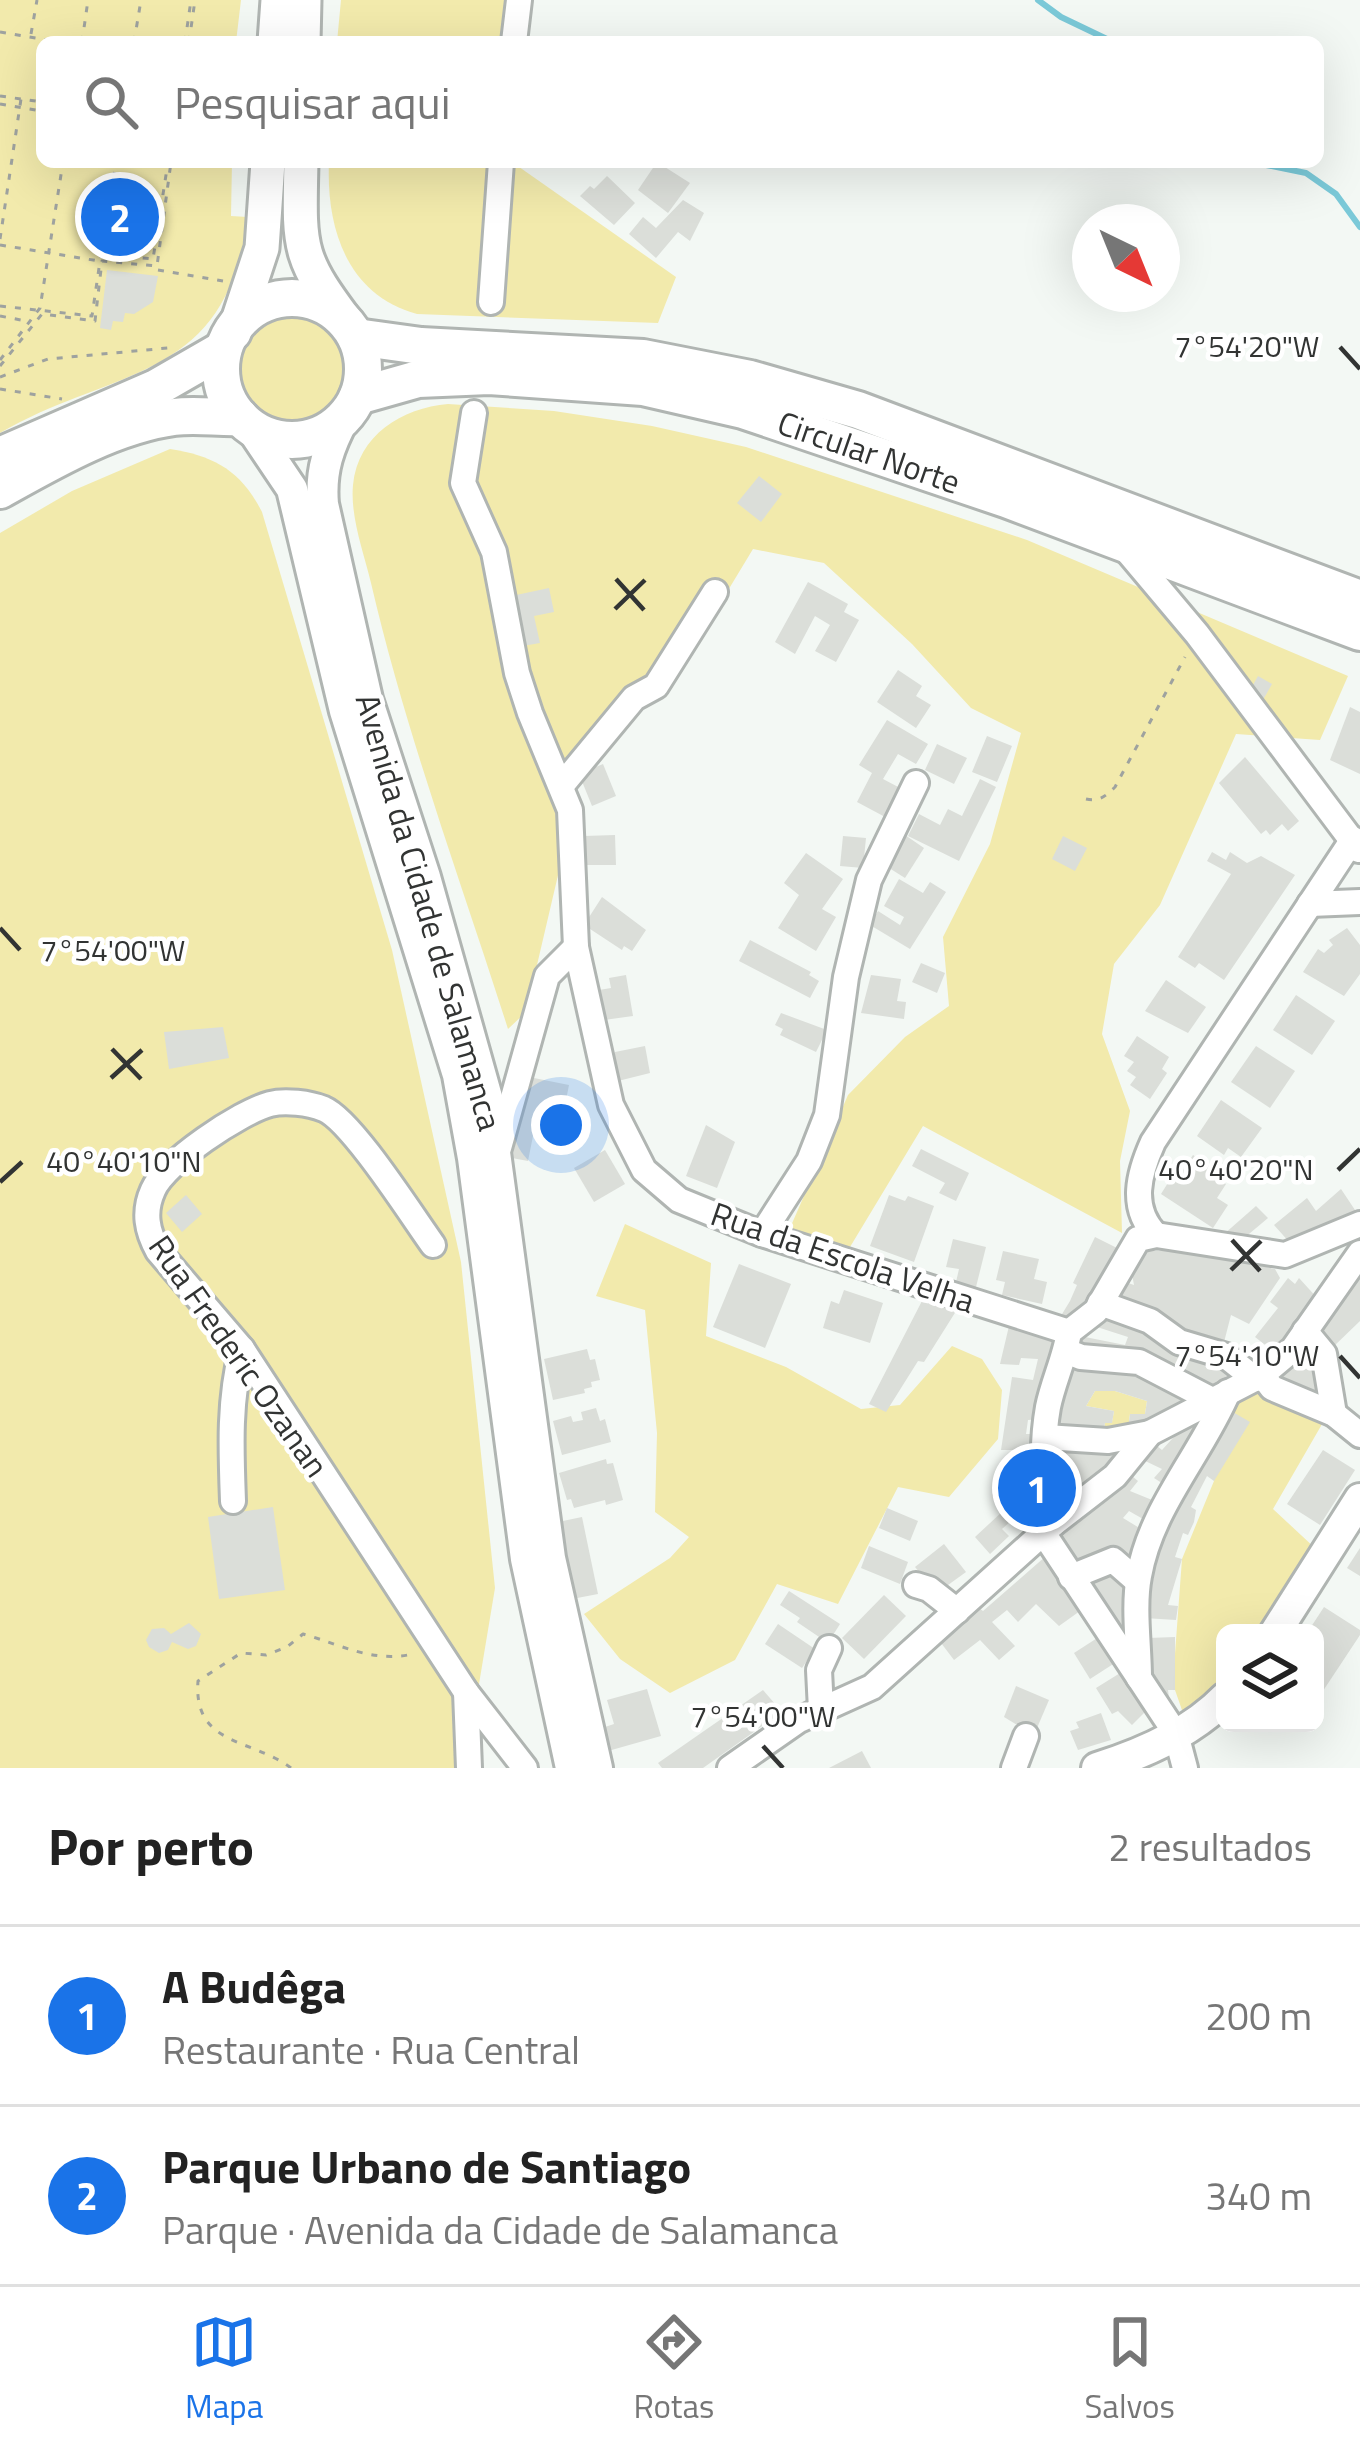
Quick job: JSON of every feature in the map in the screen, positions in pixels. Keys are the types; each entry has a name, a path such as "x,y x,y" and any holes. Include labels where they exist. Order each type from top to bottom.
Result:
{"main road":[{"path":"275,36 278,0"},
{"path":"303,36 304,0"},
{"path":"246,423 225,394 214,343 262,248 268,168"},
{"path":"0,490 149,422 191,416 246,423 290,440 311,438 352,406 364,373 353,333 302,251 301,168"},
{"path":"0,456 156,388 267,301 290,296 314,300 335,310 353,333"},
{"name":"Circular Norte","path":"353,333 421,346 644,358 750,379 858,410 1360,599"},
{"name":"Circular Norte","path":"352,406 418,379 489,376 643,387 743,410 1117,539 1360,632"}],"street":[{"path":"515,36 519,0"},
{"path":"491,302 501,168"},
{"name":"Avenida da Cidade de Salamanca","path":"352,406 331,442 322,472 323,504 367,699 477,1055 496,1156 550,1558 597,1768"},
{"name":"Rua da Escola Velha","path":"474,413 464,483 494,552 517,673 562,785 574,844 576,947 611,1105 644,1170 679,1200 762,1234 1067,1342 1081,1357 1139,1362 1220,1396"},
{"name":"Avenida da Cidade de Salamanca","path":"246,423 292,489 345,711 458,1076 526,1559 571,1768"},
{"path":"1117,539 1197,634 1356,846 1310,904 1153,1142 1137,1188 1142,1215 1156,1235"},
{"path":"562,785 634,698 656,686 715,592"},
{"path":"762,1234 809,1161 827,1115 846,977 869,880 916,783"},
{"path":"1310,904 1360,902"},
{"path":"496,1156 547,976 576,947"},
{"path":"477,1055 524,1046"},
{"name":"Rua Frederic Ozanan","path":"433,1245 347,1129 327,1110 299,1103 270,1104 176,1161 153,1186 147,1210 148,1232 158,1251 242,1349 466,1692 525,1768"},
{"path":"1185,1768 1176,1734 1071,1577 1049,1529 1045,1437 1049,1403 1067,1342 1100,1303 1138,1239 1156,1235 1285,1255 1360,1224"},
{"path":"1045,1437 1108,1441 1150,1432 1258,1377 1293,1349 1360,1253"},
{"path":"1100,1303 1150,1321 1179,1342 1226,1356 1273,1388 1334,1414 1360,1436"},
{"path":"1305,1331 1324,1354 1334,1414"},
{"path":"233,1501 230,1427 242,1349"},
{"path":"1139,1678 1138,1581 1166,1502 1220,1396"},
{"path":"730,1768 799,1720 872,1688 1115,1476 1150,1432"},
{"path":"1281,1624 1360,1498"},
{"path":"1071,1577 1113,1560 1138,1581"},
{"path":"916,1585 929,1589 957,1612"},
{"path":"821,1710 819,1670 829,1648"},
{"path":"466,1692 469,1768"},
{"path":"1097,1768 1132,1757 1176,1734 1216,1705"},
{"path":"1014,1768 1027,1736"}],"path":[{"path":"31,38 37,0"},
{"path":"83,36 88,0"},
{"path":"135,36 141,0"},
{"path":"188,36 193,0"},
{"path":"0,32 36,39"},
{"path":"0,96 36,101"},
{"path":"21,99 0,242 49,253 153,259 168,168"},
{"path":"0,104 36,110"},
{"path":"0,363 40,308 62,168"},
{"path":"0,305 92,316 115,168"},
{"path":"0,363 42,314 95,321 102,261 157,266 168,168"},
{"path":"0,175 9,176"},
{"path":"110,198 161,205"},
{"path":"158,270 230,282"},
{"path":"0,316 26,321"},
{"path":"0,377 48,359 214,343"},
{"path":"0,389 71,400"},
{"path":"1086,800 1106,796 1114,787 1197,634"},
{"path":"291,1768 271,1753 225,1737 206,1723 196,1705 198,1681 241,1654 266,1655 303,1634 382,1658 438,1649"}],"shaded area":[{"path":"0,0 241,0 237,36 36,36 36,168 232,168 231,216 248,217 236,271 216,312 190,341 159,362 0,433"},
{"path":"341,0 512,0 508,36 338,36"},
{"path":"329,168 521,168 676,277 658,323 417,314 373,292 358,275 337,234"},
{"path":"291,315 323,324 339,340 348,372 339,404 323,420 291,429 259,420 243,404 234,372 243,340 259,324"},
{"path":"448,404 554,411 746,447 1027,540 1348,676 1320,740 1236,734 1160,905 1114,964 1102,1034 1130,1111 1120,1161 1122,1233 923,1126 850,1247 790,1228 848,1095 905,1037 949,1006 943,937 990,844 1021,733 971,708 912,644 824,563 753,549 727,592 708,586 652,680 555,783 566,841 526,1012 508,1029 401,696 354,510 357,467 373,438 414,411"},
{"path":"170,449 225,468 245,486 262,512 392,950 461,1262 495,1588 465,1768 0,1768 0,533 72,491"},
{"path":"625,1224 711,1263 706,1336 786,1367 861,1409 900,1405 952,1346 982,1359 1002,1390 998,1439 949,1497 898,1487 838,1604 777,1584 735,1660 670,1693 620,1659 584,1614 670,1558 689,1537 655,1512 657,1433 645,1310 596,1296"},
{"path":"1095,1391 1115,1391 1147,1401 1145,1414 1130,1414 1127,1436 1102,1438 1114,1411 1086,1406"},
{"path":"1255,1391 1325,1419 1273,1509 1316,1549 1270,1624 1216,1624 1216,1692 1203,1705 1183,1713 1174,1667 1182,1559 1214,1481 1226,1408"}],"building":[{"path":"653,168 666,168 690,183 668,213 638,190"},
{"path":"607,176 635,203 614,225 580,196"},
{"path":"683,200 704,213 690,241 678,232 656,258 629,234 643,217 656,228"},
{"path":"107,270 158,276 153,302 134,314 125,313 123,322 113,321 111,330 100,328"},
{"path":"759,476 782,494 761,522 737,503"},
{"path":"808,582 848,604 844,612 859,620 836,662 815,651 830,625 815,616 795,654 775,642"},
{"path":"549,588 554,612 534,616 540,643 517,647 507,597"},
{"path":"898,670 922,686 916,696 931,705 916,728 877,702"},
{"path":"1258,676 1272,684 1259,707 1248,694"},
{"path":"1350,707 1360,712 1360,774 1330,760"},
{"path":"887,720 928,744 916,764 898,754 883,779 902,789 887,818 857,802 872,773 859,765"},
{"path":"987,736 1012,746 997,782 972,772"},
{"path":"937,744 967,758 954,784 925,770"},
{"path":"1245,757 1299,821 1288,831 1282,824 1270,835 1266,830 1261,834 1219,783"},
{"path":"603,764 616,796 592,806 579,774"},
{"path":"980,779 996,787 959,861 908,836 919,814 940,825 948,809 962,816"},
{"path":"615,835 616,865 584,865 584,836"},
{"path":"905,835 924,848 905,878 886,866"},
{"path":"843,836 866,838 863,868 840,866"},
{"path":"1063,836 1087,848 1075,871 1052,859"},
{"path":"1212,852 1226,860 1230,852 1247,863 1261,856 1295,875 1224,980 1199,963 1195,968 1178,957 1231,874 1207,861"},
{"path":"806,853 843,879 822,909 836,917 816,951 778,928 799,895 784,883"},
{"path":"899,879 923,893 930,882 946,892 910,949 870,925 878,911 900,925 904,917 884,906"},
{"path":"602,897 646,930 632,951 624,946 622,950 584,925"},
{"path":"1347,928 1360,945 1360,974 1344,996 1303,972 1318,949 1324,953 1333,945 1329,940"},
{"path":"750,940 811,972 819,981 810,998 739,961"},
{"path":"921,963 945,973 937,993 912,982"},
{"path":"626,975 633,1016 604,1020 599,990 611,988 609,978"},
{"path":"871,975 901,979 897,1001 906,1002 904,1019 861,1013"},
{"path":"1166,980 1206,1007 1188,1033 1145,1011"},
{"path":"1296,995 1335,1021 1312,1055 1273,1030"},
{"path":"781,1013 827,1030 816,1052 780,1035 783,1029 775,1025"},
{"path":"223,1027 229,1058 169,1069 164,1032"},
{"path":"1137,1036 1169,1057 1162,1069 1167,1073 1150,1099 1130,1085 1136,1077 1127,1071 1134,1062 1124,1056"},
{"path":"645,1046 650,1073 614,1082 615,1052"},
{"path":"1256,1046 1295,1071 1270,1108 1231,1082"},
{"path":"529,1077 569,1085 558,1141 533,1136 528,1161 512,1158"},
{"path":"1221,1100 1262,1128 1241,1157 1228,1148 1224,1155 1197,1136"},
{"path":"706,1125 735,1142 717,1188 686,1176"},
{"path":"921,1149 969,1173 956,1201 939,1193 945,1183 912,1166"},
{"path":"605,1150 625,1184 594,1202 574,1168"},
{"path":"1193,1155 1226,1184 1217,1198 1228,1205 1213,1228 1161,1194"},
{"path":"1341,1189 1357,1213 1291,1244 1274,1225 1307,1198 1316,1211"},
{"path":"186,1195 202,1214 182,1232 166,1213"},
{"path":"889,1195 934,1206 914,1262 870,1246"},
{"path":"1256,1206 1268,1218 1243,1239 1223,1235"},
{"path":"1095,1237 1117,1248 1110,1271 1078,1323 1056,1324 1070,1301 1077,1285 1073,1283"},
{"path":"953,1239 986,1247 976,1287 956,1282 959,1269 946,1267"},
{"path":"1188,1250 1275,1269 1280,1278 1249,1324 1231,1315 1222,1350 1107,1304 1119,1280 1134,1285 1130,1263 1144,1251"},
{"path":"1003,1251 1039,1259 1034,1279 1047,1282 1042,1304 1002,1295 1005,1282 996,1280"},
{"path":"739,1264 791,1284 765,1348 713,1327"},
{"path":"1360,1272 1360,1321 1332,1348 1317,1338"},
{"path":"1288,1278 1295,1284 1299,1278 1319,1300 1277,1354 1255,1337 1278,1308 1270,1302"},
{"path":"844,1290 883,1303 870,1343 823,1328 831,1301 839,1304"},
{"path":"923,1299 958,1308 886,1412 869,1404"},
{"path":"1106,1311 1233,1369 1222,1394 1074,1348 1080,1336 1125,1345 1128,1337 1097,1327"},
{"path":"1009,1326 1055,1340 1044,1419 1028,1420 1026,1434 1043,1434 1041,1456 1001,1450 1012,1377 1033,1380 1038,1359 1000,1364"},
{"path":"587,1349 600,1380 591,1382 585,1393 553,1400 544,1359"},
{"path":"1304,1355 1311,1366 1322,1397 1272,1379"},
{"path":"1066,1359 1127,1366 1191,1401 1127,1436 1130,1414 1145,1414 1147,1401 1115,1391 1095,1391 1086,1406 1114,1411 1102,1438 1048,1433"},
{"path":"596,1408 600,1421 605,1419 611,1442 562,1455 553,1421 571,1416 573,1422 583,1420 581,1412"},
{"path":"1226,1408 1250,1422 1214,1481 1207,1476 1191,1507 1196,1510 1194,1522 1188,1535 1183,1533 1175,1557 1182,1559 1168,1605 1178,1606 1176,1620 1144,1618 1145,1568"},
{"path":"1192,1417 1206,1425 1168,1487 1154,1478 1162,1469 1139,1458 1152,1442 1162,1450"},
{"path":"1051,1441 1127,1448 1114,1471 1072,1505 1049,1494"},
{"path":"1323,1450 1355,1470 1320,1525 1287,1504"},
{"path":"606,1459 607,1464 613,1463 623,1500 574,1508 559,1473"},
{"path":"1039,1465 1034,1520 1009,1510 1012,1500 996,1504 992,1495 998,1478 1009,1478 1009,1466"},
{"path":"1127,1472 1138,1481 1130,1491 1157,1502 1150,1523 1129,1511 1123,1518 1146,1532 1130,1572 1074,1571 1053,1538"},
{"path":"273,1507 285,1590 219,1599 208,1517"},
{"path":"887,1508 918,1521 910,1541 879,1528"},
{"path":"1003,1511 1012,1520 1002,1529 1009,1536 990,1554 975,1537"},
{"path":"582,1517 598,1594 572,1599 558,1522"},
{"path":"944,1544 966,1572 937,1593 915,1567"},
{"path":"869,1546 908,1562 900,1584 861,1568"},
{"path":"1360,1548 1360,1576 1347,1568"},
{"path":"1046,1556 1076,1591 1070,1596 1080,1611 1059,1626 1036,1604 1018,1622 1007,1610 992,1622 1015,1646 999,1660 980,1640 954,1660 938,1639 979,1608 983,1611"},
{"path":"1114,1563 1124,1576 1137,1643 1121,1652 1077,1580"},
{"path":"789,1591 840,1624 828,1643 780,1605"},
{"path":"884,1595 906,1616 864,1659 842,1638"},
{"path":"1324,1607 1360,1630 1324,1689 1324,1624 1313,1624"},
{"path":"189,1623 201,1634 196,1646 188,1649 172,1642 159,1653 149,1647 146,1640 152,1629 164,1628 171,1634"},
{"path":"778,1624 815,1649 802,1668 765,1644"},
{"path":"1105,1633 1121,1659 1090,1679 1074,1653"},
{"path":"1175,1637 1175,1690 1168,1690 1169,1698 1158,1698 1150,1688 1148,1638"},
{"path":"1125,1670 1150,1707 1132,1725 1118,1711 1112,1714 1096,1688"},
{"path":"1016,1686 1049,1700 1034,1735 1004,1717"},
{"path":"647,1689 661,1736 608,1751 602,1728 614,1724 607,1700"},
{"path":"763,1690 782,1712 703,1768 662,1768 658,1763"},
{"path":"1101,1713 1111,1740 1078,1750 1070,1731 1079,1728 1076,1722"},
{"path":"862,1751 871,1768 829,1768"}],"waterway":[{"path":"1038,0 1101,36"},
{"path":"1281,168 1306,173 1336,194 1360,227"}],"place":[{"name":"Parque Urbano de Santiago","path":"120,217"},
{"name":"A Budêga","path":"1037,1488"}]}
